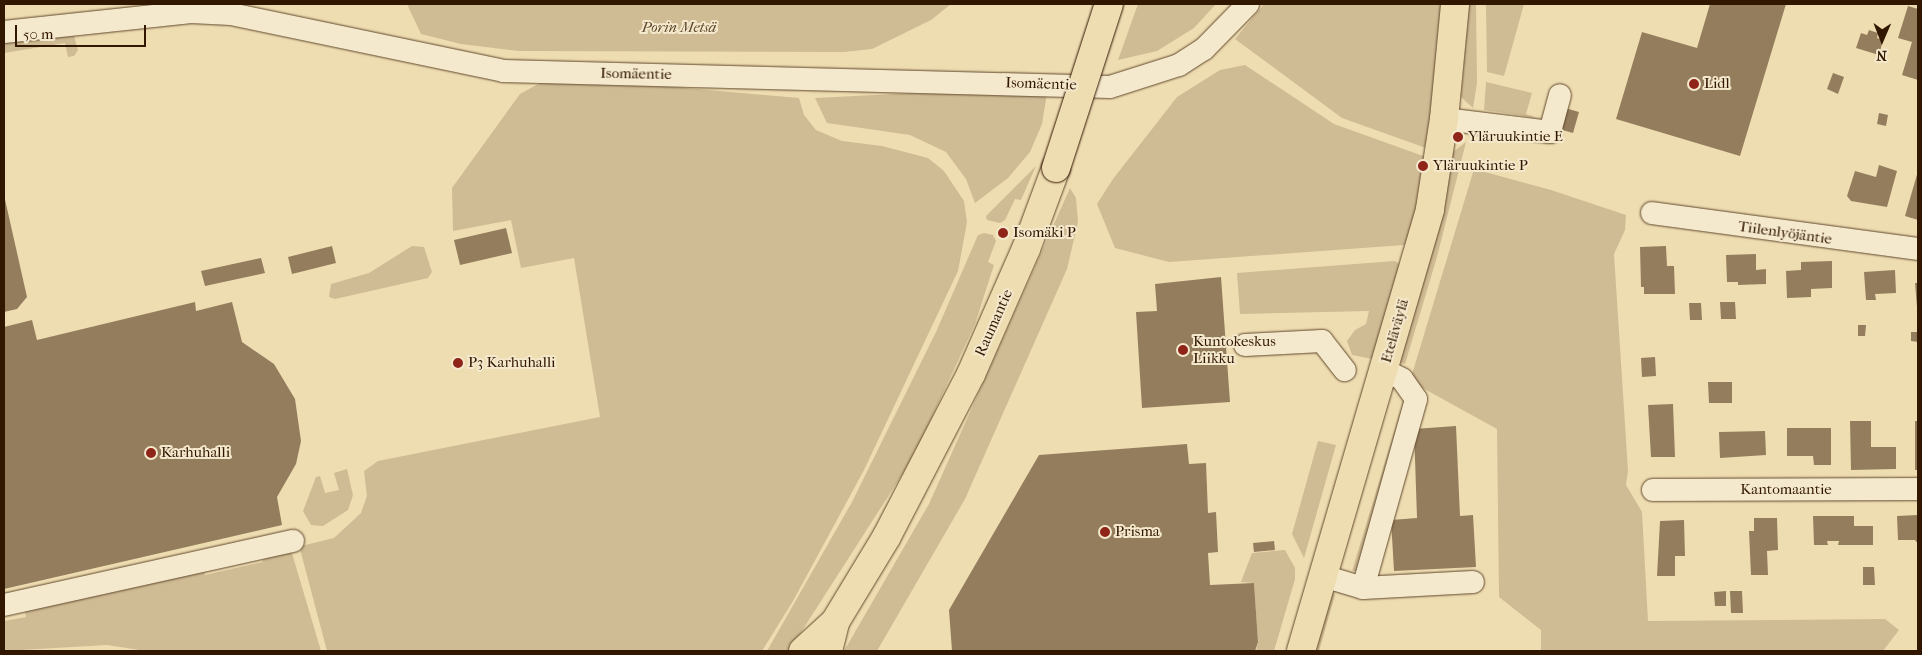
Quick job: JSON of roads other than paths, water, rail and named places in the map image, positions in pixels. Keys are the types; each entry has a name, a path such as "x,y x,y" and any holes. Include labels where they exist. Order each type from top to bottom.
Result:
{"main road":[{"name":"Raumantie","path":"803,651 835,622 887,536 971,374 1026,249 1056,168 1109,4"},
{"name":"Eteläväylä","path":"1301,651 1430,209 1444,119 1455,4"},
{"name":"Raumantie","path":"828,651 835,622"}],"street":[{"name":"Isomäentie","path":"4,32 192,12 231,14 503,71 1110,87 1179,65 1211,44 1248,4"},
{"path":"1444,119 1550,132 1560,95"},
{"name":"Tiilenlyöjäntie","path":"1652,213 1918,249"},
{"path":"1245,345 1322,341 1345,370"},
{"path":"1363,588 1416,399 1402,379 1384,370"},
{"name":"Kantomaantie","path":"1653,490 1918,489"},
{"path":"4,605 293,541"},
{"path":"1323,576 1363,588 1473,582"}],"place":[{"name":"Lidl","path":"1694,84"},
{"name":"Yläruukintie E","path":"1458,137"},
{"name":"Yläruukintie P","path":"1423,166"},
{"name":"Isomäki P","path":"1003,233"},
{"name":"Kuntokeskus Liikku","path":"1183,350"},
{"name":"P3 Karhuhalli","path":"458,363"},
{"name":"Karhuhalli","path":"151,453"},
{"name":"Prisma","path":"1105,532"}],"park label":[{"name":"Porin Metsä","path":"679,28"}]}
